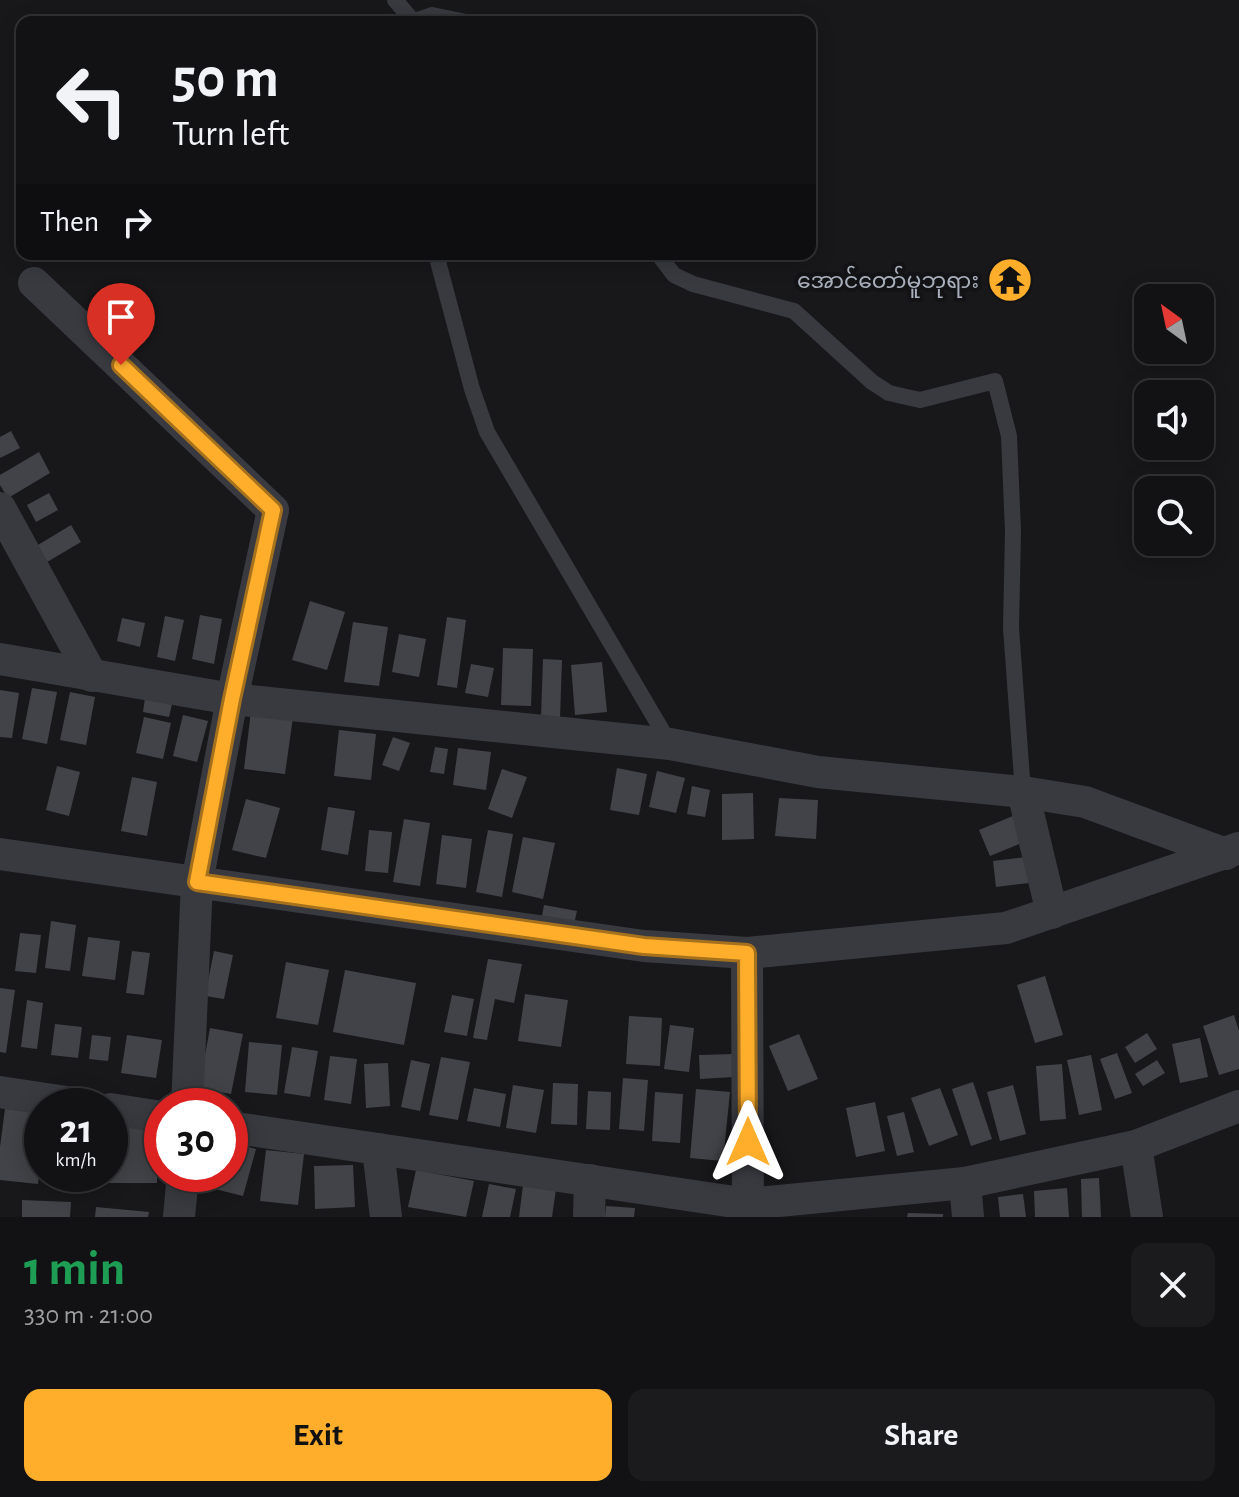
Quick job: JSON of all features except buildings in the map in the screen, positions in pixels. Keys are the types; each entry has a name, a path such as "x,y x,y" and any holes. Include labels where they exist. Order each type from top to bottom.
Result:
{"street":[{"path":"34,283 273,510 197,882 188,1088"},
{"path":"0,508 92,676"},
{"path":"0,659 232,699 670,744 818,772 1023,792 1085,802 1232,851"},
{"path":"1023,792 1052,913"},
{"path":"0,854 644,946 747,953 1006,928 1232,851"},
{"path":"747,953 748,1210"},
{"path":"0,1092 24,1096"},
{"path":"248,1130 590,1180 748,1210 965,1183 1136,1146 1239,1106"},
{"path":"1136,1146 1147,1217"},
{"path":"378,1149 386,1217"},
{"path":"589,1217 590,1180"},
{"path":"965,1183 968,1217"},
{"path":"179,1217 181,1192"}],"lane":[{"path":"395,0 408,16"},
{"path":"438,260 472,389 487,432 670,744"},
{"path":"663,260 674,275 693,284 794,311 872,382 889,393 920,400 995,381 1009,436 1013,531 1011,628 1023,792"}],"place":[{"name":"အောင်တော်မူဘုရား","path":"1010,280"}],"route":[{"path":"121,365 273,510 197,882 644,946 747,953 748,1142"}]}
